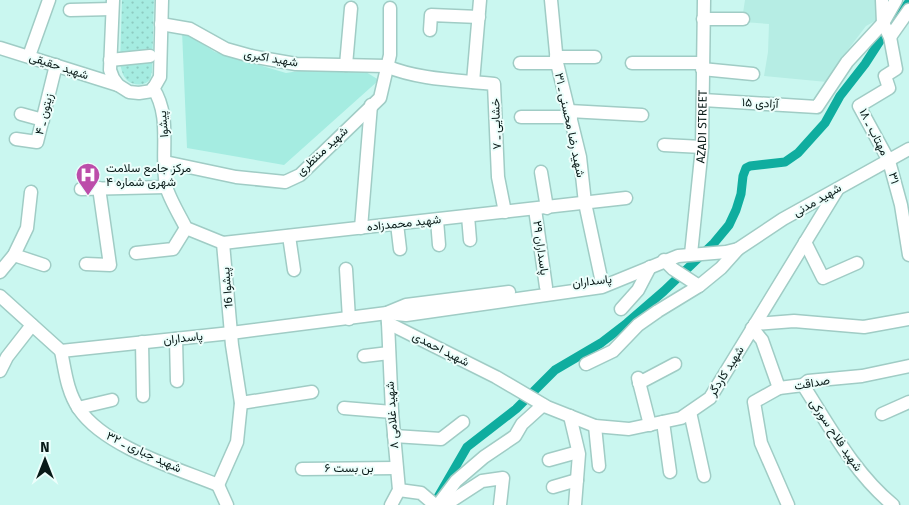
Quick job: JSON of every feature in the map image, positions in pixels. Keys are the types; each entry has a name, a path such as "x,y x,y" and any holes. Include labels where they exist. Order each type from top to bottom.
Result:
{"street":[{"path":"29,56 49,0"},
{"path":"153,88 160,78 162,0"},
{"path":"473,82 480,0"},
{"name":"شهید رضا محسنی ـ ۳۱","path":"551,0 557,60 580,157 585,203 601,278"},
{"name":"AZADI STREET","path":"694,254 702,147 704,0"},
{"path":"882,0 883,23 890,37 909,10"},
{"path":"883,23 896,0"},
{"path":"70,10 112,5 110,70 118,85"},
{"path":"346,65 351,8"},
{"name":"شهید منتظری","path":"165,162 236,177 285,182 300,175 380,98 390,54 390,8"},
{"path":"430,30 431,15 479,17"},
{"path":"703,19 743,19"},
{"name":"آزادی ۱۵","path":"703,100 817,107 847,62 883,23"},
{"name":"شهید اکبری","path":"161,24 190,29 226,48 251,56 296,64 386,66"},
{"name":"مهتاب ـ ۱۸","path":"889,161 859,106 889,88 885,76 896,69 890,37"},
{"name":"شهید حقیقی","path":"0,48 118,85 129,92 152,91 153,88"},
{"path":"110,60 150,56"},
{"path":"520,63 595,57"},
{"path":"632,63 703,66 753,74"},
{"name":"زیتون ـ ۴","path":"16,140 37,142 56,65"},
{"name":"خشایی ـ ۷","path":"386,66 397,71 441,79 494,84 498,177 504,212"},
{"name":"پیشوا","path":"153,88 161,99 164,120 166,187"},
{"path":"361,228 371,105"},
{"path":"21,114 43,120"},
{"path":"521,117 570,114 642,115"},
{"path":"664,146 702,147"},
{"name":"شهید مدنی","path":"586,364 613,351 638,325 651,315 694,283 721,268 732,250 783,219 909,149"},
{"name":"۳۱","path":"889,161 901,205 909,255"},
{"name":"پاسداران ۲۹","path":"541,172 541,208 546,287"},
{"path":"81,189 166,187 186,228 223,244"},
{"path":"86,264 110,265 99,188"},
{"name":"شهید کاردگر","path":"540,403 595,426 629,429 681,418 710,398 838,188"},
{"path":"0,272 14,255 27,228 31,192"},
{"name":"شهید محمدزاده","path":"223,244 626,198"},
{"path":"468,216 470,240"},
{"path":"437,220 439,245"},
{"path":"397,224 400,249"},
{"path":"136,253 173,249 186,228"},
{"path":"289,236 294,270"},
{"path":"805,242 823,278 857,263"},
{"name":"پیشوا 16","path":"218,485 237,442 241,403 231,333 223,244"},
{"name":"پاسداران","path":"62,351 348,318 387,318 602,287 650,267 669,264 678,256 732,250"},
{"path":"14,255 44,266"},
{"path":"669,264 694,283"},
{"path":"621,309 638,290 650,267"},
{"path":"346,269 348,318"},
{"name":"پاسداران","path":"387,318 406,305 601,278 620,278"},
{"path":"0,296 62,351"},
{"name":"۸ شهید غلامی","path":"387,318 392,412 399,490"},
{"name":"شهید احمدی","path":"387,318 502,380 540,403"},
{"path":"753,326 794,321 864,327 909,319"},
{"path":"0,371 7,357 32,325"},
{"name":"صداقت","path":"753,326 762,340 779,388 803,385 808,381 862,376 909,366"},
{"path":"176,339 177,380"},
{"path":"142,342 143,396"},
{"name":"شهید جباری ـ ۳۲","path":"62,351 68,383 78,408 90,422 114,440 156,460 218,485"},
{"path":"364,356 389,353"},
{"path":"650,424 638,380 675,364"},
{"name":"شهید فلاح سورکی","path":"803,385 850,459 884,498 893,505"},
{"path":"779,388 754,402 761,443 788,505"},
{"path":"241,403 312,392"},
{"path":"78,408 112,400"},
{"path":"882,414 909,402"},
{"path":"392,505 399,490 422,494 437,505 456,481 484,457 515,436 522,424 540,403"},
{"path":"344,408 392,412"},
{"path":"690,412 704,476"},
{"path":"570,416 578,452 575,505"},
{"path":"394,436 441,439 463,422"},
{"path":"663,422 670,472"},
{"path":"595,426 599,466"},
{"path":"549,460 578,452"},
{"name":"بن بست ۶","path":"302,468 396,468"},
{"path":"445,505 482,481 503,478 500,505"},
{"path":"553,487 577,480"},
{"path":"218,485 227,505"}],"shaded area":[{"path":"122,0 154,0 152,71 150,79 143,84 133,84 128,81 121,68"},
{"path":"745,0 876,0 877,20 866,26 827,82 764,76 768,52 769,24 743,22"},
{"path":"182,31 215,52 286,73 351,63 379,80 284,165 187,148"}],"waterway":[{"path":"438,497 467,447 516,409 555,370 601,343 627,323 714,243 729,225 736,210 746,168 785,162 798,153 825,123 840,96 909,2"}],"place":[{"name":"مرکز جامع سلامت شهری شماره ۴","path":"88,196"}]}
